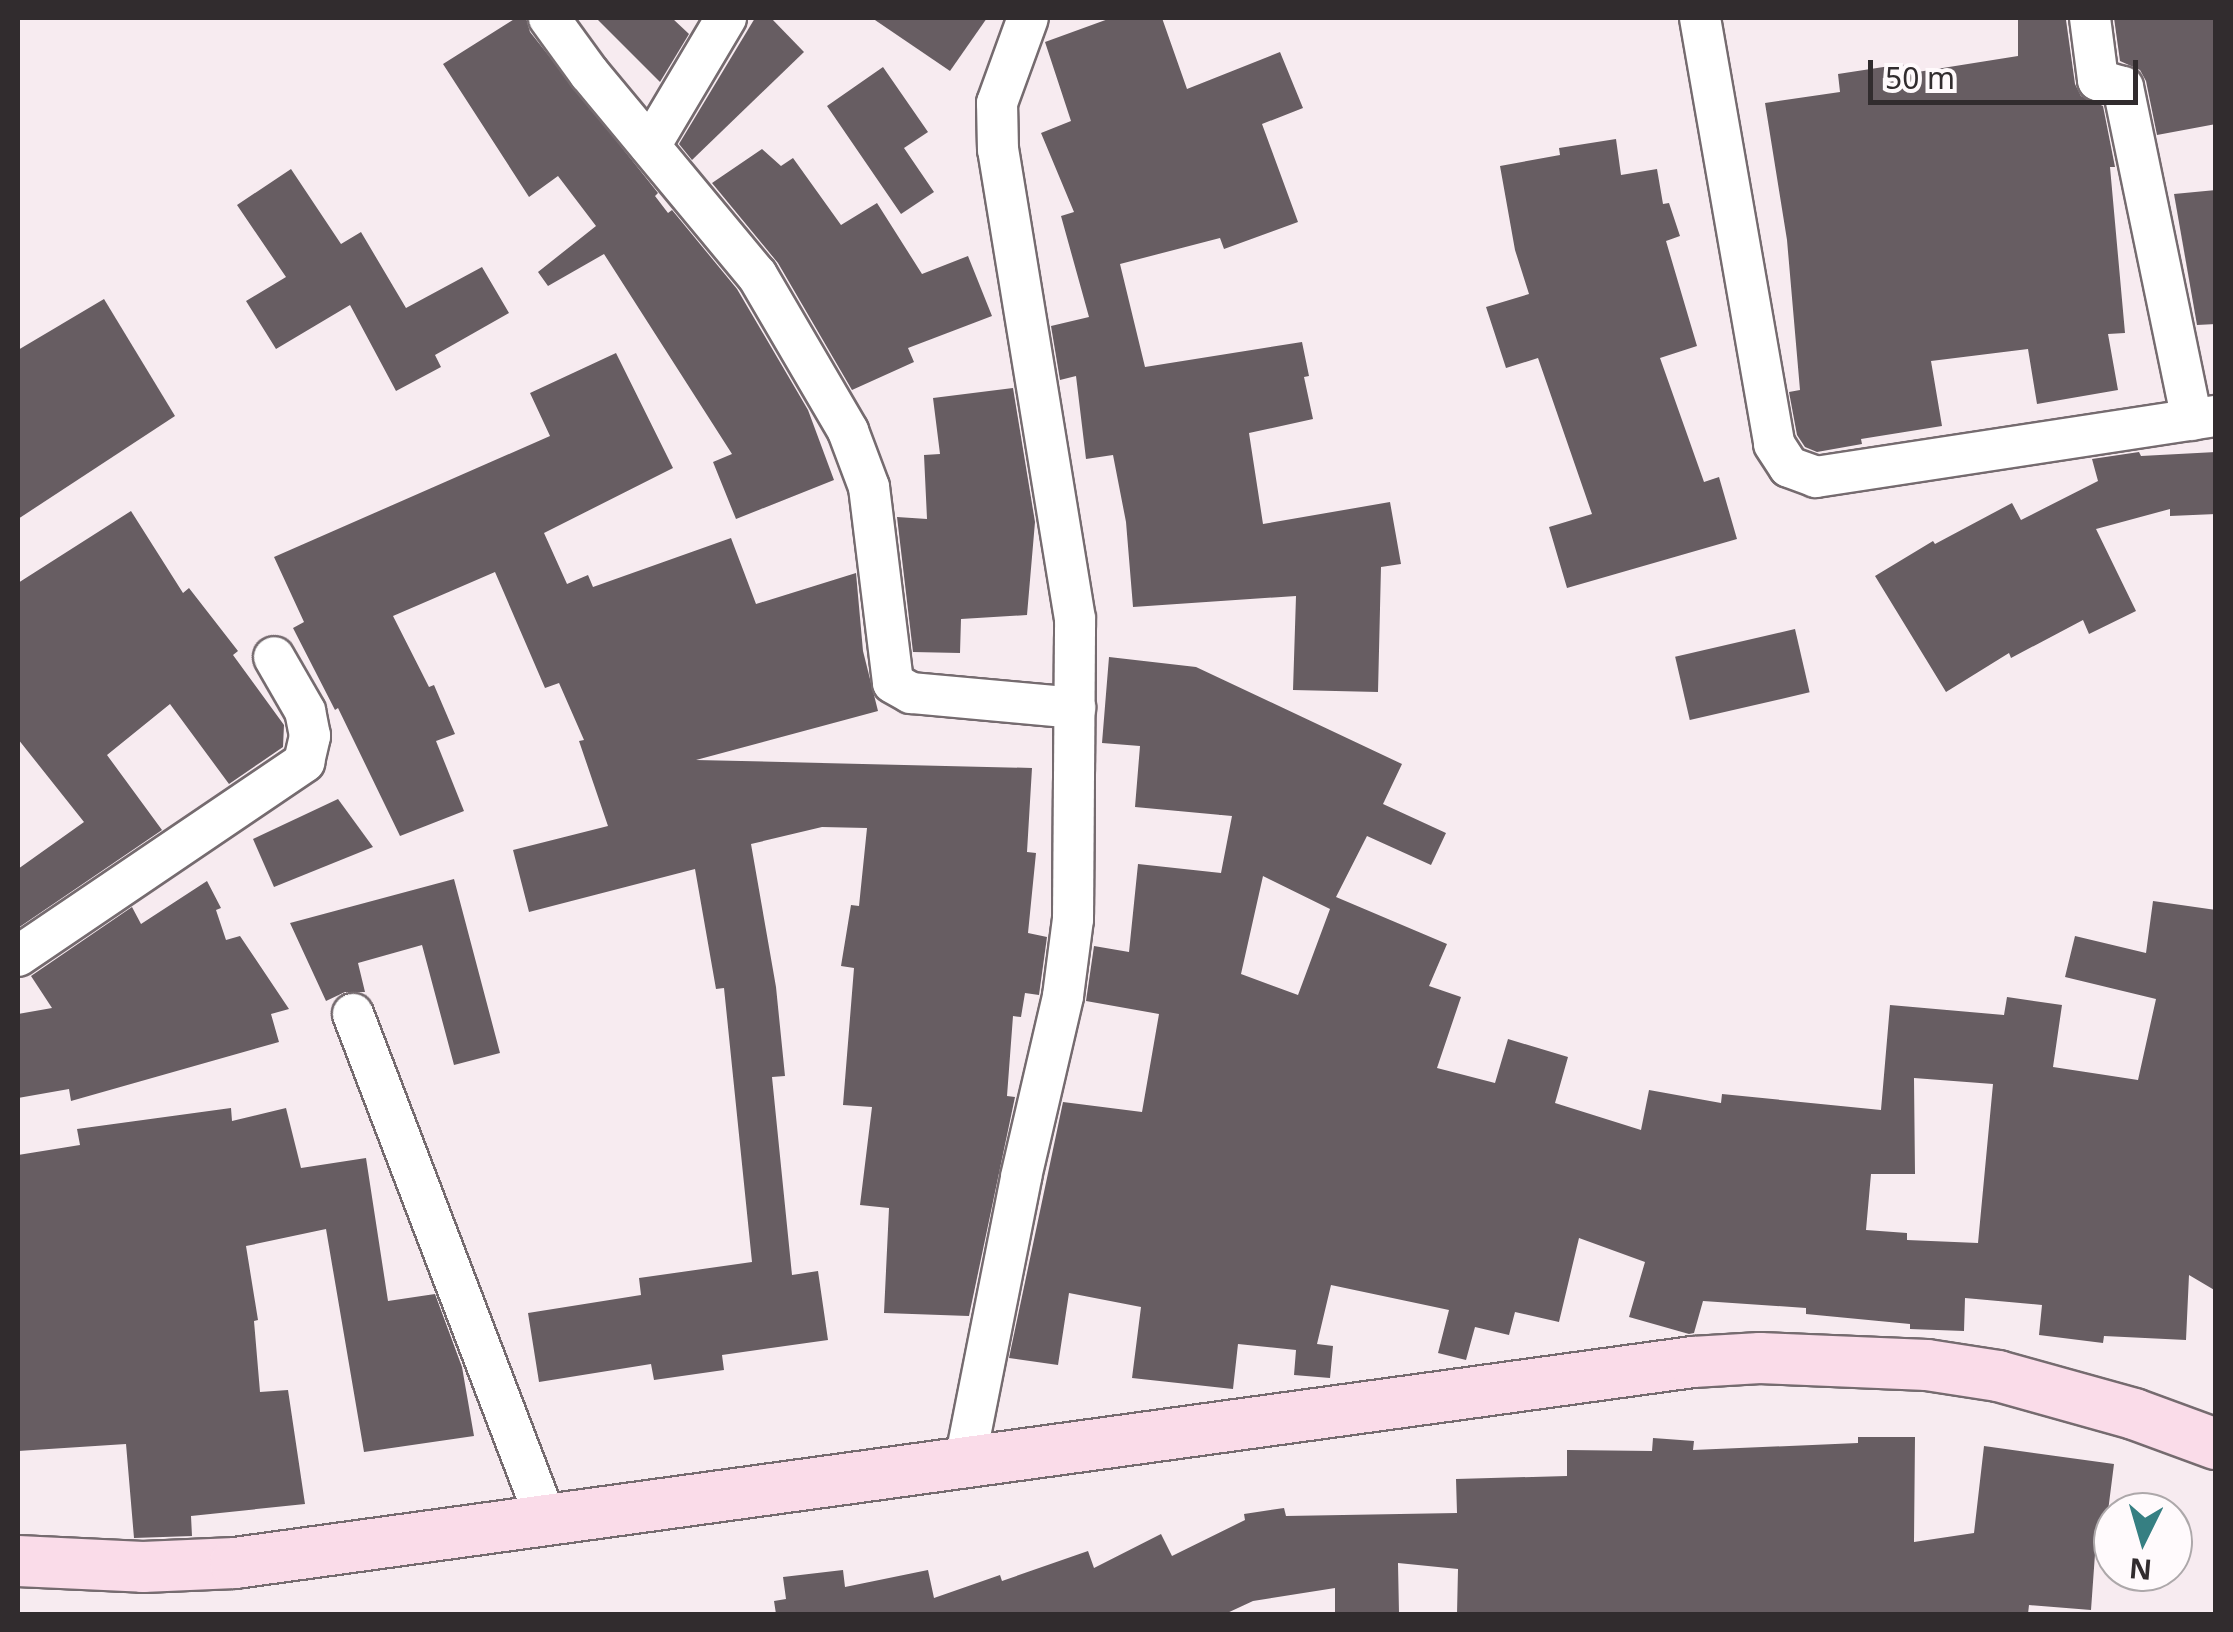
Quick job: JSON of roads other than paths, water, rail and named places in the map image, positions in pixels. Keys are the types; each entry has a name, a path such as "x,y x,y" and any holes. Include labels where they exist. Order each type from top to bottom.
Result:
{"main road":[{"path":"18,1560 189,1567 547,1522 1694,1362 1760,1358 1928,1365 1998,1376 2134,1414 2216,1444"},
{"path":"18,1590 162,1594 269,1586 1447,1423 1721,1394 1846,1390 1983,1403 2070,1426 2216,1475"}],"street":[{"path":"549,18 757,275 848,431 870,487 893,683 911,693 1075,708"},
{"path":"650,146 726,18"},
{"path":"965,1462 1021,1177 1063,996 1073,919 1075,619 998,150 998,102 1028,18"},
{"path":"1700,18 1774,444 1789,467 1816,478 2204,418 2124,87 2098,80 2090,18"},
{"path":"18,956 144,874 210,822 304,762 310,736 305,712 274,657"},
{"path":"353,1014 547,1522"}]}
